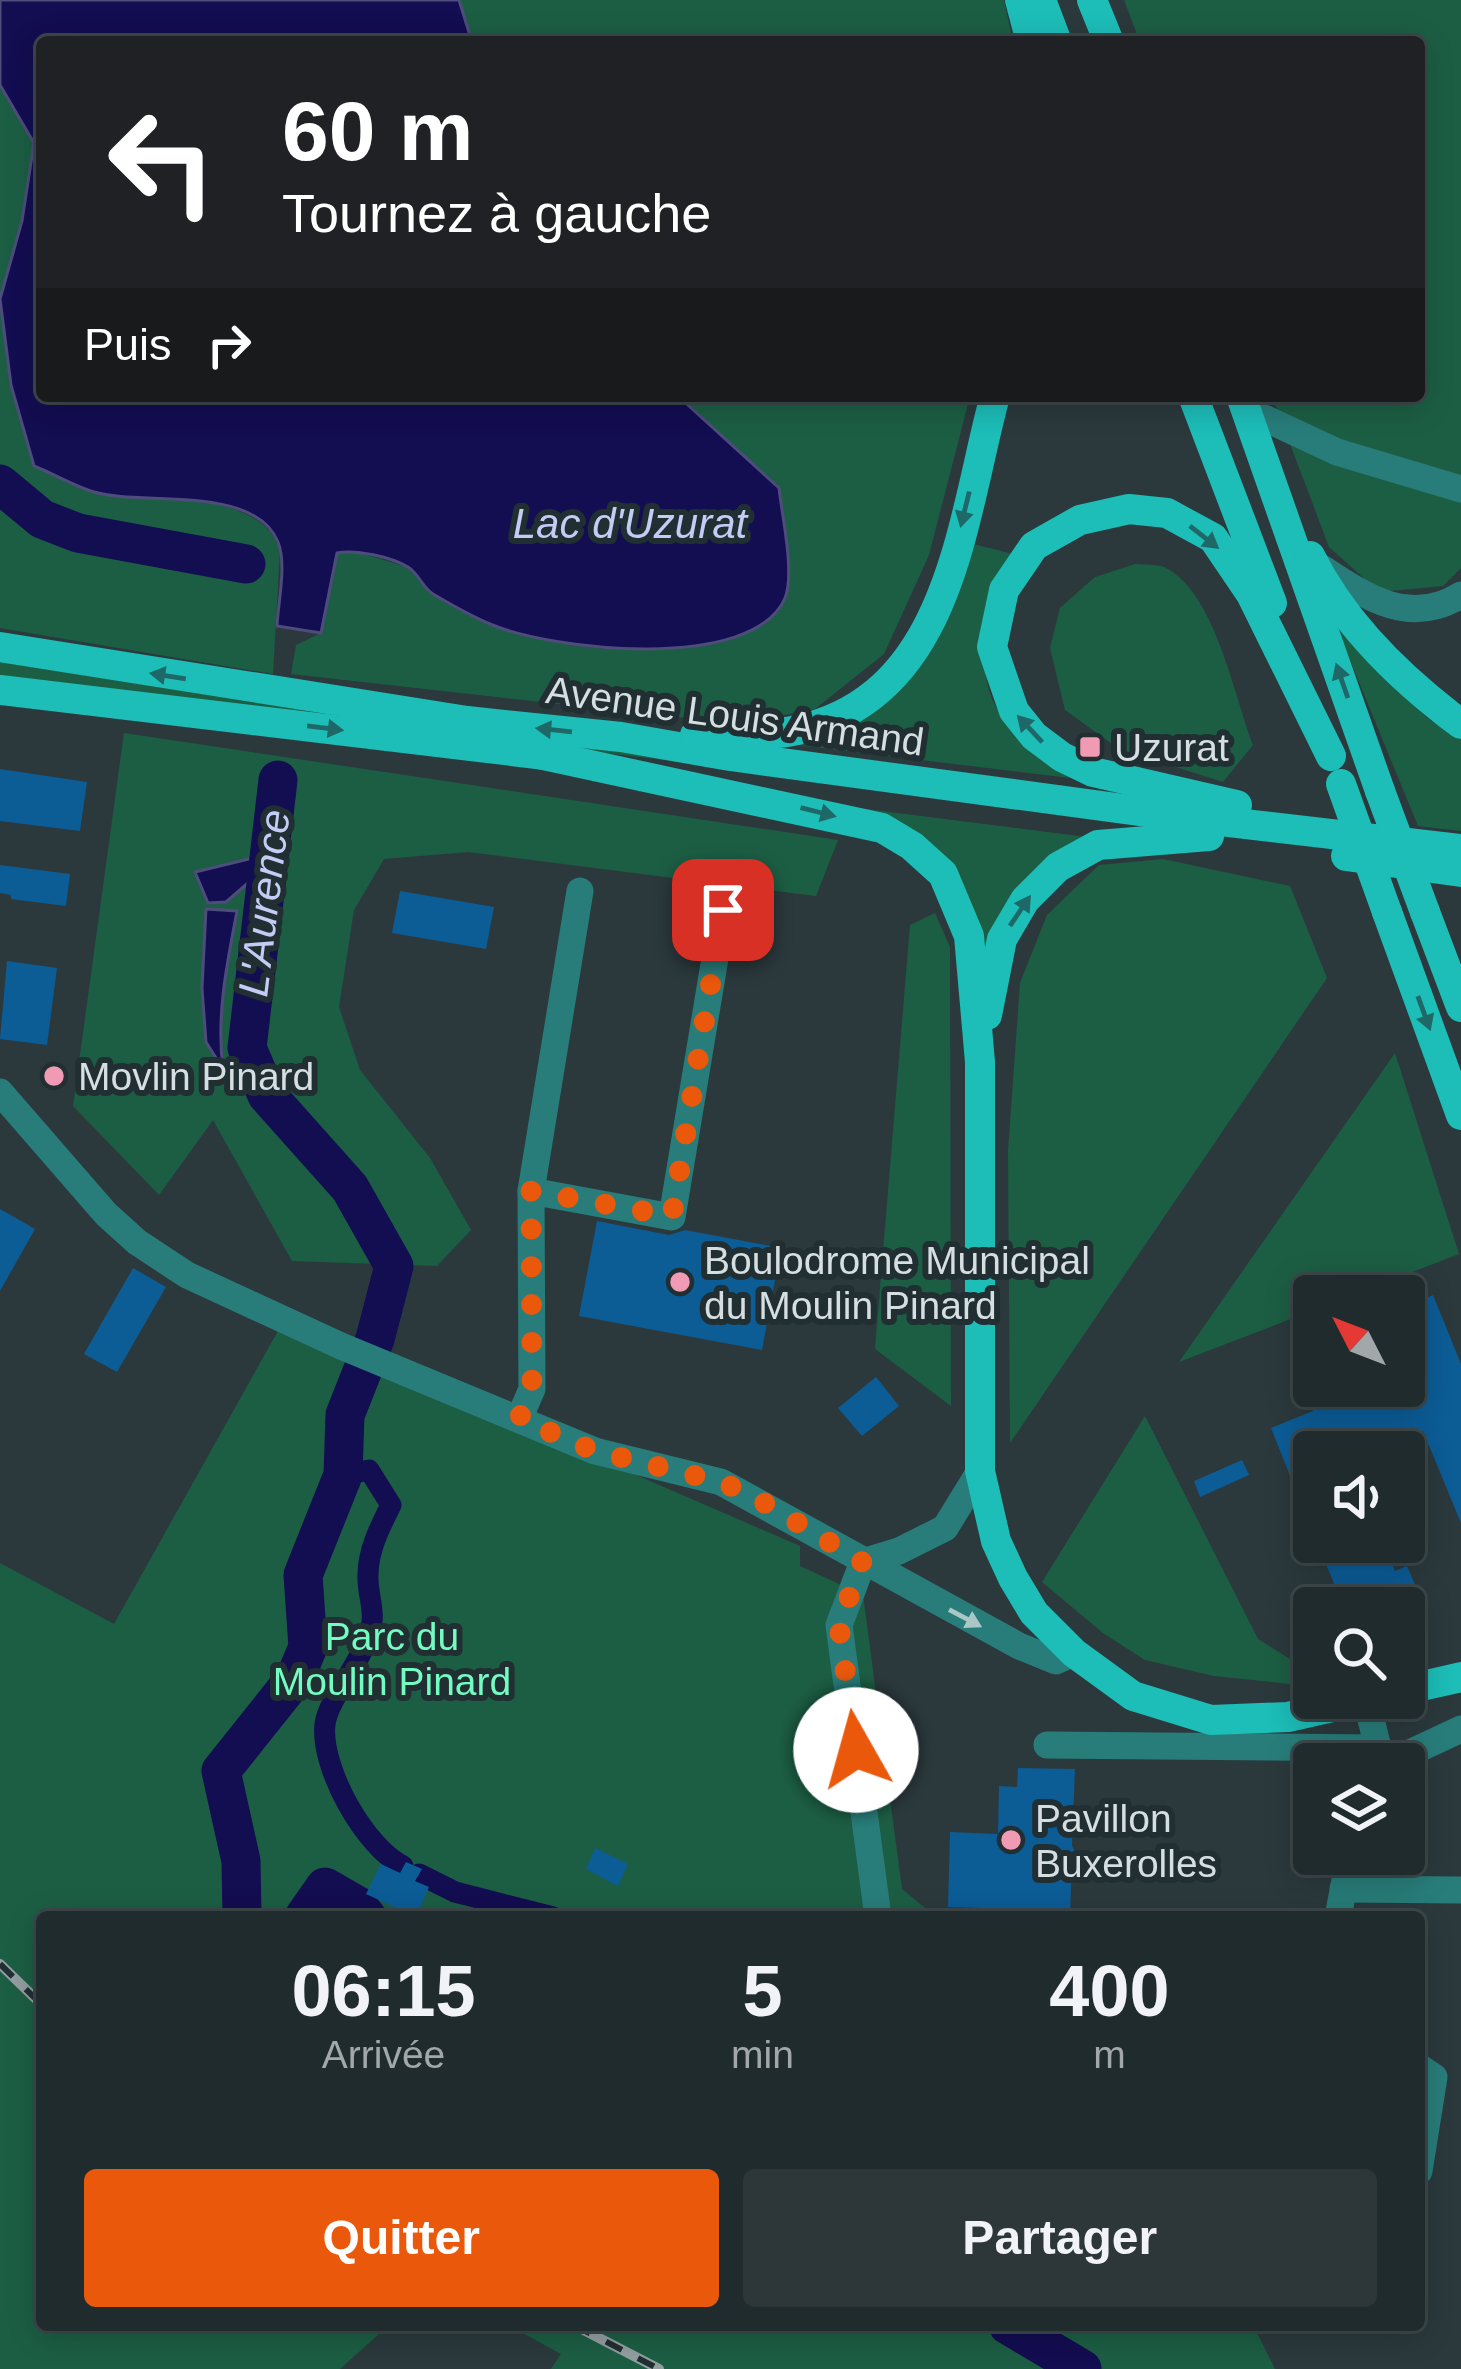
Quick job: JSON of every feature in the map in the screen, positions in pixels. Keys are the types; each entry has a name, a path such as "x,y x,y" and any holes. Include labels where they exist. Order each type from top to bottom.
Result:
{"main road":[{"path":"1021,0 1029,36"},
{"path":"1041,0 1056,36"},
{"path":"1093,0 1107,36"},
{"path":"621,736 800,730 865,701 893,678 917,649 937,612 993,402"},
{"path":"1195,402 1461,1114"},
{"path":"1243,402 1314,563 1360,630 1418,692 1461,724"},
{"path":"1243,402 1461,1007"},
{"path":"1336,770 1251,594 1213,538 1167,512 1129,509 1080,520 1034,546 1004,590 992,647 1014,711 1034,736 1061,757 1152,789 1461,848"},
{"name":"Avenue Louis Armand","path":"0,647 466,721 621,736 730,756 1176,816 1461,848"},
{"name":"Avenue Louis Armand","path":"0,690 783,780 921,802 1209,836"},
{"path":"538,754 882,828 912,846 943,874 969,936 980,1062 980,1471 996,1541 1034,1613 1074,1653 1133,1696 1211,1720 1293,1716"},
{"path":"980,1062 1002,939 1025,900 1058,867 1098,845 1209,836 1461,872"},
{"path":"1425,1685 1461,1677"}],"street":[{"path":"1243,402 1337,452 1461,489"},
{"path":"1314,563 1383,605 1415,611 1447,604 1461,595"},
{"path":"519,1419 532,1389 531,1191 580,891"},
{"path":"531,1191 672,1216 723,910"},
{"path":"0,1092 106,1214 136,1242 188,1275 341,1346 595,1451 721,1482 1018,1646 1056,1661 1074,1653"},
{"path":"862,1562 899,1551 945,1528 980,1471"},
{"path":"862,1562 839,1625 877,1911"},
{"path":"1425,1746 1461,1729"},
{"path":"1047,1745 1293,1755"},
{"path":"1341,1903 1461,1890"},
{"path":"1425,2071 1434,2077 1425,2133"}],"green space":[{"path":"459,0 1004,0 1012,36 470,36"},
{"path":"1124,0 1461,0 1461,568 1443,586 1379,592 1329,547 1274,402 1425,402 1425,36 1138,36"},
{"path":"0,85 34,143 22,221 0,299"},
{"path":"0,307 11,385 97,493 201,501 252,517 270,531 280,551 273,674 0,628"},
{"path":"685,402 968,402 929,555 884,654 815,709 739,724 291,674 296,645 321,633 337,552 351,550 410,568 430,593 490,624 603,649 701,646 779,489"},
{"path":"965,542 1013,554 987,639 987,682 1006,722 1070,778 789,744 873,705"},
{"path":"1135,564 1164,567 1182,580 1210,621 1253,745 1223,782 1119,749 1065,710 1050,648 1060,608 1095,577"},
{"path":"1336,626 1426,717 1461,740 1461,831 1418,826"},
{"path":"0,657 723,767 0,681"},
{"path":"124,733 838,840 816,896 468,852 384,859 354,910 339,1007 360,1070 430,1158 471,1230 437,1266 292,1261 213,1120 159,1195 73,1106"},
{"path":"834,805 1094,838 983,960 968,896"},
{"path":"1163,859 1290,886 1327,978 1010,1443 1008,1151 1020,983 1047,915 1099,865"},
{"path":"935,913 950,947 951,1406 875,1349 910,925"},
{"path":"1395,1053 1459,1254 1404,1275 1293,1275 1293,1318 1179,1362"},
{"name":"Parc du Moulin Pinard","path":"283,1322 800,1546 800,1566 863,1595 902,1889 929,1911 36,1911 36,2331 382,2331 340,2369 0,2369 0,1563 114,1624"},
{"path":"1145,1416 1258,1639 1293,1661 1293,1683 1214,1676 1145,1660 1103,1633 1042,1582"},
{"path":"519,2331 1256,2331 1275,2369 551,2369 561,2354"}],"water":[{"name":"Lac d'Uzurat","path":"0,0 459,0 470,36 36,36 36,402 685,402 779,488 788,560 785,598 766,622 734,637 693,646 601,647 490,624 433,594 401,563 345,552 337,553 321,633 277,626 282,561 278,542 265,524 222,504 94,492 34,466 11,385 0,299 22,221 34,143 0,85"},
{"path":"253,858 248,883 226,902 208,903 195,872"},
{"path":"206,909 237,911 222,1009 223,1069 206,1042 202,988"}],"building":[{"path":"0,769 87,782 80,831 0,821"},
{"path":"0,865 70,874 66,906 11,899 0,893"},
{"path":"400,891 494,907 486,949 392,933"},
{"path":"7,961 57,968 47,1045 0,1039"},
{"path":"0,1209 35,1229 0,1291"},
{"name":"Boulodrome Municipal du Moulin Pinard","path":"597,1221 669,1235 685,1230 781,1248 762,1350 579,1316"},
{"path":"133,1268 166,1287 117,1372 84,1354"},
{"path":"1433,1295 1461,1364 1461,1523 1425,1431 1293,1431 1293,1483 1271,1428 1313,1411 1312,1407 1425,1407 1425,1298"},
{"path":"876,1377 899,1406 862,1436 838,1408"},
{"path":"1242,1460 1249,1475 1200,1497 1194,1481"},
{"path":"1326,1563 1392,1563 1395,1571 1407,1566 1415,1585 1410,1587 1335,1587"},
{"name":"Pavillon Buxerolles","path":"1018,1768 1075,1769 1072,1846 1078,1857 1072,1860 1070,1911 948,1907 950,1832 998,1834 999,1786 1017,1787"},
{"path":"595,1848 628,1864 618,1886 586,1869"},
{"path":"406,1862 422,1869 415,1881 429,1887 419,1911 403,1911 366,1894 381,1864 400,1873"}],"waterway":[{"name":"L'Aurence","path":"0,484 42,519 78,533 246,564"},
{"name":"L'Aurence","path":"242,1911 241,1861 221,1771 295,1678 308,1647 303,1575 343,1475 345,1415 375,1339 394,1266 350,1188 267,1095 247,1048 278,780"},
{"name":"L'Aurence","path":"343,1475 369,1470 391,1505 370,1557 369,1636 328,1713 325,1742 337,1783 360,1824 403,1866"},
{"name":"L'Aurence","path":"419,1874 455,1892 529,1911"},
{"name":"L'Aurence","path":"308,1911 325,1887 362,1911"},
{"name":"L'Aurence","path":"1018,2331 1082,2369"}],"railway":[{"path":"0,1964 36,1999"},
{"path":"586,2331 659,2369"}],"place":[{"name":"Uzurat","path":"1090,747"},
{"name":"Movlin Pinard","path":"54,1076"},
{"name":"Boulodrome Municipal du Moulin Pinard","path":"680,1282"},
{"name":"Pavillon Buxerolles","path":"1011,1840"}],"route":[{"path":"723,910 672,1216 531,1191 532,1389 519,1419 595,1451 721,1482 753,1496 862,1562 839,1625 856,1750"}]}
